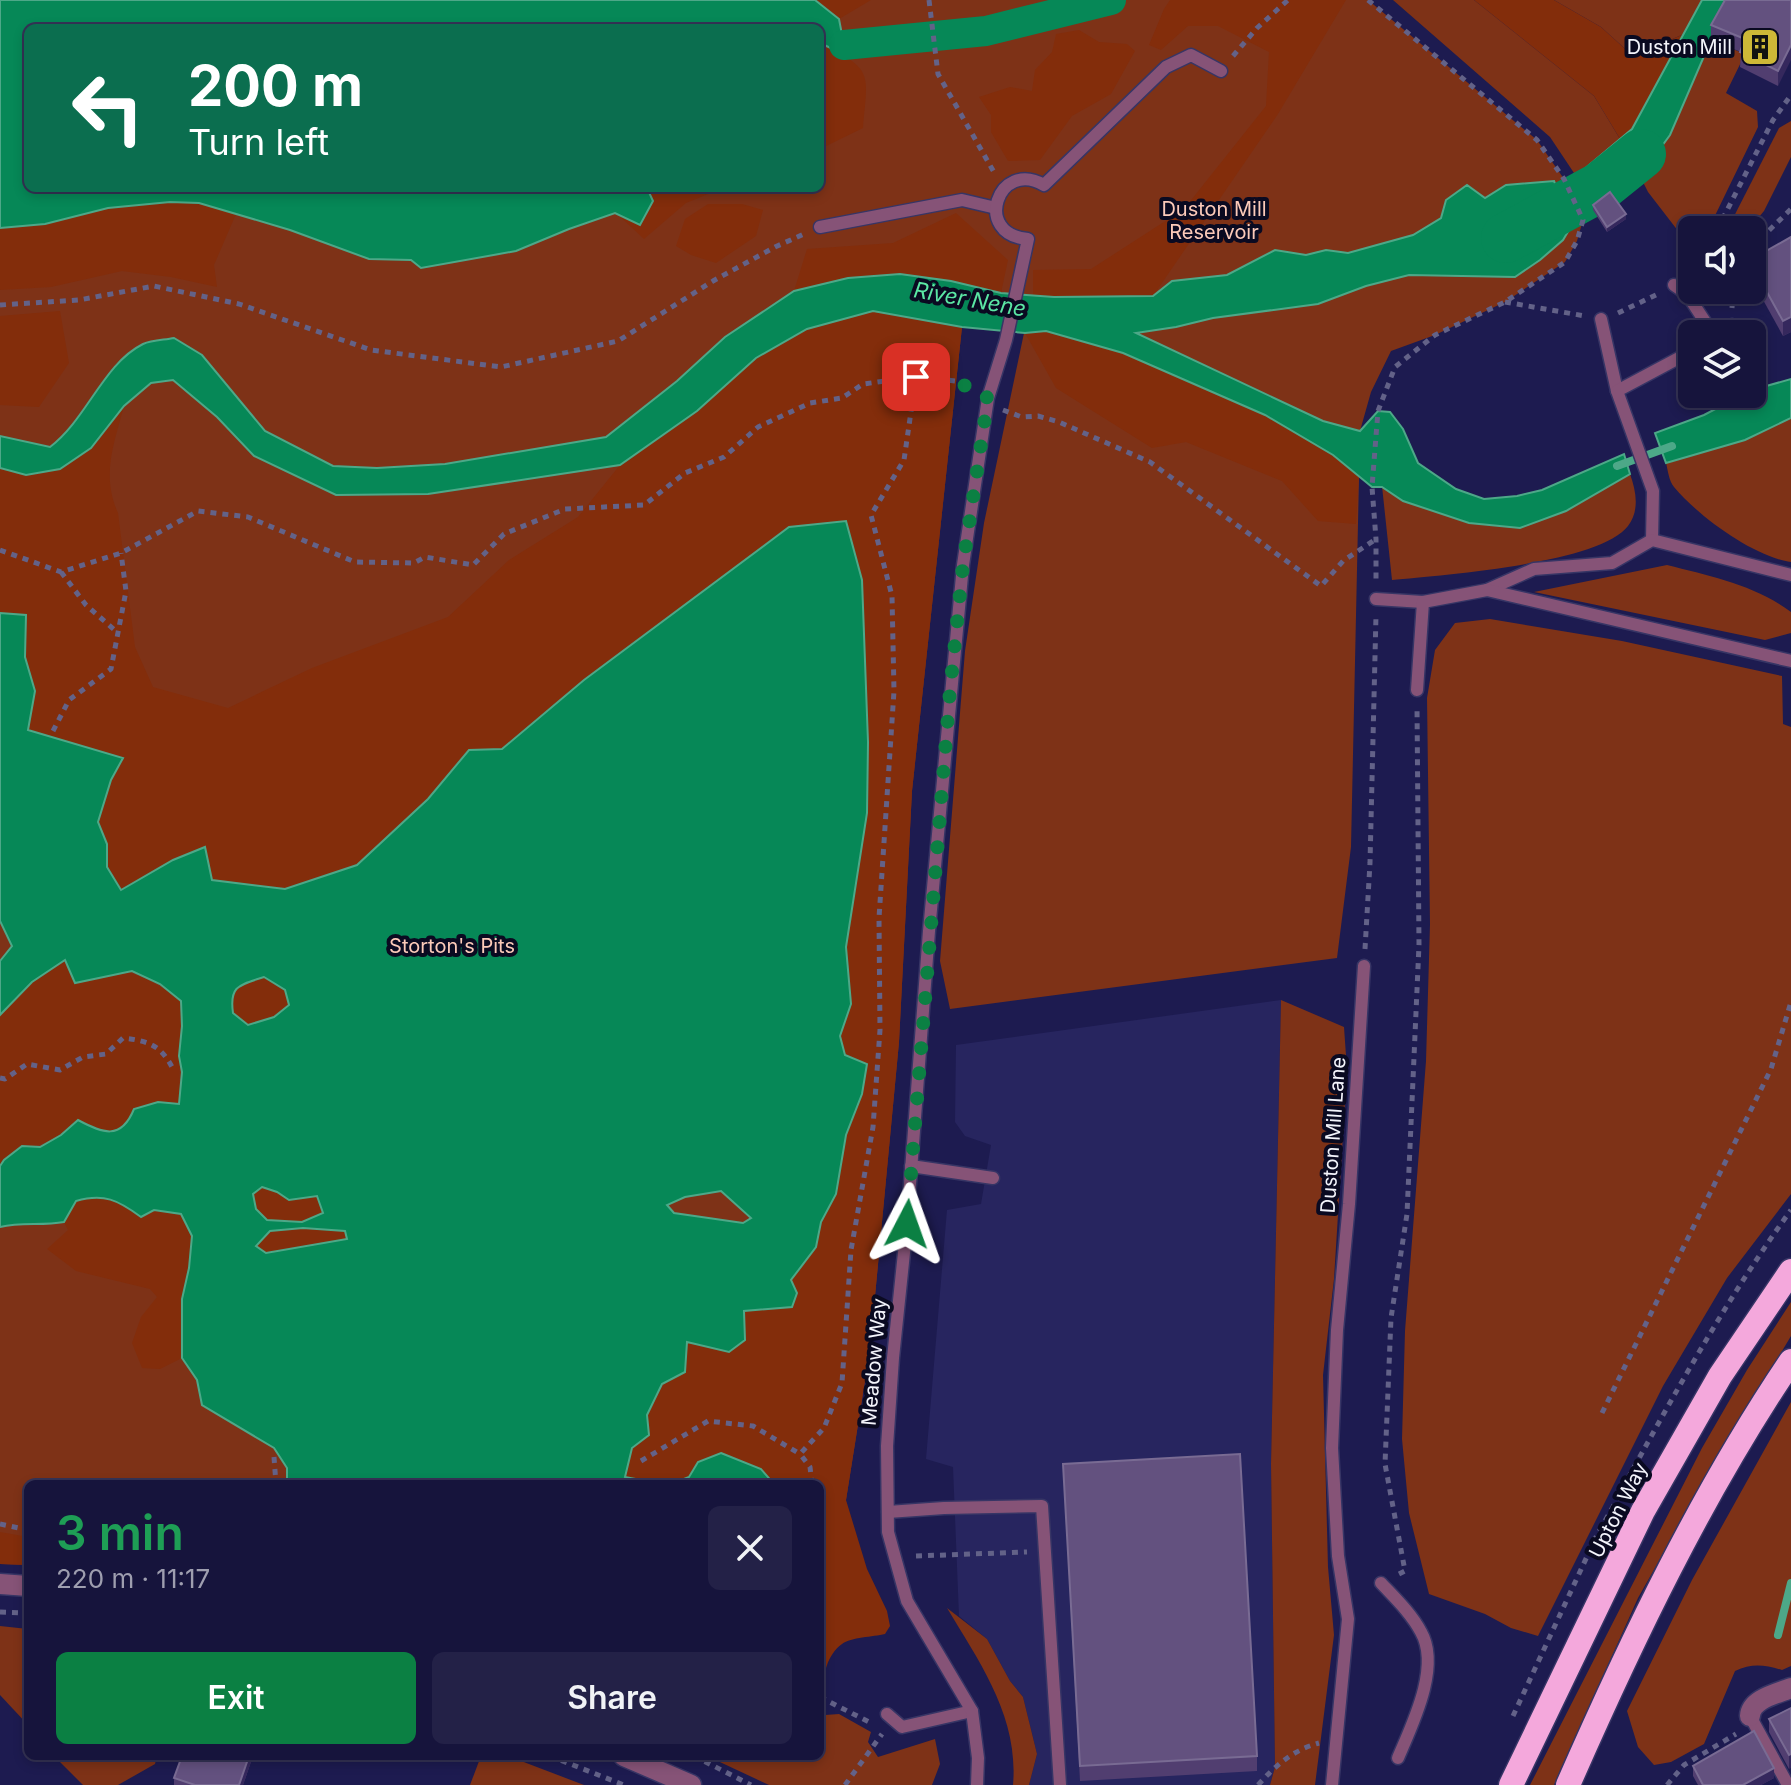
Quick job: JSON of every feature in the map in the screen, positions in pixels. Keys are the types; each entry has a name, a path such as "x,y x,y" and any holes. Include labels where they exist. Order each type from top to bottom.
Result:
{"highway":[{"name":"Upton Way","path":"1511,1785 1643,1511 1720,1376 1791,1271"},
{"path":"1568,1785 1597,1717 1687,1533 1762,1403 1791,1361"}],"street":[{"path":"0,1584 24,1586"},
{"path":"1751,1720 1755,1704 1791,1688"},
{"path":"633,1760 691,1785"}],"lane":[{"path":"820,227 962,200 996,208 1003,189 1020,179 1030,179 1044,185 1166,67 1191,55 1221,71"},
{"name":"Meadow Way","path":"977,1785 978,1758 972,1711 907,1601 888,1532 887,1446 963,565 988,398 1006,340 1028,239 1018,238 1001,227 996,208"},
{"path":"1674,285 1687,294 1704,320"},
{"path":"1601,319 1617,391 1653,491 1652,540"},
{"path":"1617,391 1678,358"},
{"path":"1376,599 1423,602 1487,590 1534,569 1612,563 1652,540 1791,575"},
{"path":"1487,590 1791,661"},
{"path":"1417,690 1423,602"},
{"name":"Duston Mill Lane","path":"1332,1785 1348,1619 1338,1556 1332,1433 1364,966"},
{"path":"911,1166 993,1178"},
{"path":"888,1512 1042,1506 1060,1785"},
{"path":"1381,1583 1423,1634 1428,1667 1419,1708 1398,1758"},
{"path":"887,1714 902,1727 972,1711"},
{"path":"1751,1720 1788,1785"}],"path":[{"path":"929,0 938,74 1003,189"},
{"path":"1221,71 1257,28 1288,0"},
{"path":"1364,966 1370,863 1376,599 1372,487 1378,411 1395,367 1435,335 1505,302 1565,262 1577,241 1583,220 1564,179 1537,140 1368,0"},
{"path":"1724,216 1773,120 1791,95"},
{"path":"1766,233 1791,209"},
{"path":"0,305 79,300 154,286 239,304 371,350 501,367 618,341 713,281 775,247 820,227"},
{"path":"61,572 121,553 198,511 248,517 355,562 414,563 425,557 473,565 504,534 565,509 644,505 685,473 724,457 758,427 810,403 842,398 863,384 916,377 956,381 988,398 1009,414 1038,416 1059,422 1150,462 1321,586 1343,561 1376,539"},
{"path":"800,1454 824,1428 842,1383 851,1250 873,1127 880,1030 879,918 894,691 892,596 871,515 904,460 916,377"},
{"path":"0,550 61,572 86,605 119,634"},
{"path":"53,731 69,700 111,669 126,591 121,553"},
{"path":"1381,1583 1405,1571 1385,1464 1391,1318 1407,1214 1419,961 1417,690"},
{"path":"1602,1413 1771,1069 1791,1002"},
{"path":"0,1078 5,1079 27,1064 60,1070 83,1057 106,1054 123,1038 144,1040 155,1047 165,1054 174,1071"},
{"path":"641,1461 708,1421 753,1426 800,1454 810,1467 812,1480"},
{"path":"274,1457 276,1480"},
{"path":"0,1524 24,1529"},
{"path":"916,1556 1045,1552"},
{"path":"0,1612 24,1613"},
{"path":"824,1699 885,1729 845,1785"},
{"path":"1667,1785 1684,1765 1751,1720"},
{"path":"1258,1785 1300,1748 1336,1739"},
{"path":"560,1760 624,1785"},
{"path":"702,1760 751,1785"}],"shaded area":[{"path":"815,0 871,0 839,19"},
{"path":"1170,0 1346,0 1278,114 1153,296 1033,295 1033,270 1091,269 1184,209 1266,106 1269,52 1218,26 1188,26 1161,50 1149,45"},
{"path":"1474,0 1554,0 1601,27 1633,56 1684,34 1632,130 1620,139 1594,96"},
{"path":"1079,30 1099,42 1127,44 1135,51 1111,94 1072,116 1040,160 1008,161 991,132 991,115 979,97 1010,87 1032,91 1035,70 1052,52 1056,34"},
{"path":"824,45 850,60 864,75 863,128 824,147"},
{"path":"649,192 713,192 686,203 644,239 616,213 640,224 653,201"},
{"path":"170,202 199,203 236,214 214,265 217,287 122,271 51,287 0,290 0,228 45,224 108,208"},
{"path":"708,204 742,204 763,210 756,236 716,263 691,255 676,246 685,219"},
{"path":"956,213 1008,260 1001,293 951,281 794,291 807,249 893,243"},
{"path":"60,311 69,363 39,407 0,405 0,316"},
{"path":"873,311 962,327 912,791 899,1042 870,1349 846,1500 867,1569 887,1611 890,1626 885,1634 842,1644 830,1658 824,1677 824,1480 771,1480 761,1469 721,1453 681,1480 625,1477 632,1448 647,1415 687,1342 743,1311 761,1309 791,1280 816,1247 821,1222 836,1194 846,1135 862,1094 867,1065 845,1055 840,1036 851,1004 846,947 867,813 862,580 788,527 584,680 502,749 469,750 428,799 357,865 285,889 212,880 205,847 173,860 121,890 107,867 107,844 98,822 111,780 123,758 27,730 35,691 25,657 26,615 0,613 0,468 26,475 91,448 124,406 113,447 110,486 118,513 135,647 153,687 228,708 312,668 448,617 509,560 578,517 620,465 697,411 756,358 807,329"},
{"path":"1046,331 1115,350 1185,377 1246,405 1332,455 1359,474 1356,524 1318,521 1282,481 1186,442 1152,448 1056,388 1025,333"},
{"path":"66,959 140,976 181,1001 179,1104 158,1102 114,1132 97,1131 77,1120 52,1139 38,1145 22,1146 0,1166 0,1015 32,982"},
{"path":"263,977 285,990 289,1005 274,1017 248,1025 233,1013 233,997 238,988"},
{"path":"1281,1000 1271,1464 1275,1767 1270,1785 1029,1785 1037,1754 1023,1697 1010,1681 987,1639 959,1616 953,1467 926,1459 947,1210 981,1204 991,1145 965,1136 955,1122 956,1045"},
{"path":"262,1187 289,1200 317,1196 323,1213 302,1222 267,1220 256,1209 253,1193"},
{"path":"95,1196 121,1202 141,1217 154,1210 181,1213 192,1236 182,1299 182,1358 160,1369 142,1368 132,1343 141,1317 157,1297 150,1289 76,1271 47,1249 68,1230 64,1222 76,1201"},
{"path":"303,1228 346,1231 347,1239 266,1253 255,1246 270,1231"},
{"path":"0,1532 24,1536 24,1565 0,1564"}],"green space":[{"path":"0,0 1368,0 1537,140 1564,179 1583,220 1577,241 1565,262 1505,302 1435,335 1391,351 1371,392 1360,431 1351,847 1337,958 950,1009 940,961 965,651 984,523 1024,333 962,327 912,791 899,1042 870,1349 846,1500 824,1682 824,1480 24,1480 24,1565 0,1564"},
{"path":"1393,0 1474,0 1594,96 1620,139 1576,176 1550,137"},
{"path":"1554,0 1702,0 1684,34 1633,56 1601,27"},
{"path":"1711,40 1745,54 1726,93 1757,111 1758,127 1715,216 1678,216 1678,231 1648,192 1640,176 1670,135"},
{"path":"1791,121 1791,157 1764,211 1760,216 1734,216 1779,128"},
{"path":"1791,418 1791,562 1776,559 1744,544 1712,522 1674,487 1666,463 1745,440"},
{"path":"1630,474 1635,494 1634,514 1628,526 1612,539 1586,550 1518,565 1392,580 1382,486 1403,501 1468,523 1520,528 1566,511"},
{"path":"1667,565 1732,582 1777,603 1791,612 1791,633 1765,640 1534,592"},
{"path":"1490,619 1622,641 1782,676 1783,724 1791,727 1791,1194 1727,1278 1663,1386 1538,1636 1429,1594 1409,1513 1402,1439 1405,1331 1426,1061 1430,924 1427,698 1435,650 1455,623"},
{"path":"1281,1000 1344,1027 1347,1070 1334,1279 1323,1375 1328,1567 1334,1635 1315,1785 1270,1785 1275,1767 1271,1464"},
{"path":"1791,1302 1791,1336 1638,1598 1554,1785 1530,1785 1702,1448"},
{"path":"1791,1402 1791,1666 1782,1670 1753,1666 1735,1671 1704,1744 1671,1762 1654,1765 1638,1747 1627,1711 1692,1580"},
{"path":"947,1608 987,1639 1010,1681 1023,1697 1037,1754 1029,1785 1013,1785 1010,1736 995,1692"},
{"path":"0,1626 24,1629 24,1721 0,1695"},
{"path":"824,1709 825,1715 839,1714 871,1732 868,1742 878,1757 935,1739 940,1764 932,1785 769,1785 716,1760 824,1760"},
{"path":"58,1760 156,1760 155,1764 118,1785 83,1785"},
{"path":"479,1760 518,1760 584,1785 470,1785"}],"water":[{"path":"0,0 815,0 839,19 844,45 837,51 824,45 824,24 24,24 24,192 649,192 653,201 640,225 615,213 516,251 421,268 411,260 369,259 290,230 199,203 170,202 108,208 45,224 0,228"},
{"path":"1702,0 1734,0 1711,40 1670,135 1640,176 1593,210 1576,176 1632,129"},
{"path":"1554,181 1572,225 1563,240 1515,277 1409,275 1366,286 1318,304 1213,318 1136,333 1323,421 1360,431 1378,411 1390,412 1403,429 1418,463 1456,489 1484,499 1542,490 1624,454 1630,474 1566,511 1520,528 1469,523 1403,501 1382,487 1372,487 1333,455 1265,415 1123,353 1046,331 1025,333 962,327 873,311 807,329 756,358 697,411 620,465 428,494 336,495 254,456 217,417 173,380 151,383 124,406 91,448 60,469 26,475 0,468 0,436 50,447 75,422 117,365 129,353 154,341 174,338 202,355 265,431 333,466 377,468 445,464 606,437 677,381 725,337 794,291 848,278 900,274 951,281 1001,293 1054,297 1153,296 1172,281 1227,275 1275,250 1306,255 1326,250 1348,253 1413,235 1441,218 1446,200 1467,185 1485,198 1506,185"},
{"path":"1791,379 1791,418 1745,440 1666,463 1655,433 1717,408 1766,408 1766,386"},
{"path":"846,521 862,580 868,742 867,813 846,947 851,1004 840,1036 845,1055 867,1064 862,1094 846,1135 836,1194 821,1222 816,1247 791,1280 797,1293 792,1307 744,1311 745,1340 729,1352 687,1342 685,1372 662,1384 647,1415 649,1435 632,1448 625,1477 641,1480 287,1480 287,1468 274,1448 202,1405 197,1380 182,1358 182,1299 192,1236 181,1214 154,1210 141,1217 118,1202 95,1198 76,1201 64,1222 0,1227 0,1166 22,1146 40,1147 78,1120 103,1131 117,1130 129,1119 134,1109 158,1102 179,1104 182,1026 181,1001 160,984 132,971 75,983 65,960 32,982 0,1015 0,961 12,946 0,921 0,613 26,615 25,657 35,691 28,730 123,758 111,780 98,822 107,844 107,867 121,890 173,860 205,847 212,880 285,889 357,865 428,799 469,750 502,749 584,680 789,527","holes":["264,977 285,990 289,1005 274,1017 248,1025 233,1013 233,997 238,988","262,1187 289,1200 317,1196 323,1213 302,1222 267,1220 256,1209 253,1194","721,1191 751,1218 743,1223 674,1213 667,1205 685,1197","303,1228 345,1231 347,1239 266,1253 256,1246 270,1231"]},
{"path":"721,1453 761,1469 771,1480 681,1480 689,1477 698,1462"}],"building":[{"name":"Duston Mill","path":"1725,0 1791,0 1791,45 1778,71 1740,52 1745,39 1711,25"},
{"path":"1610,192 1626,214 1607,227 1593,205"},
{"path":"1791,237 1791,317 1783,321 1766,290 1766,251"},
{"path":"1240,1454 1257,1756 1080,1766 1063,1464"},
{"path":"1791,1708 1791,1754 1789,1755 1769,1719"},
{"path":"1754,1731 1774,1768 1743,1785 1703,1785 1693,1766"},
{"path":"181,1760 248,1760 239,1785 195,1785 174,1778"}],"waterway":[{"path":"844,45 986,31 1111,0"},
{"name":"River Nene","path":"1506,238 1600,187 1641,154"},
{"path":"1617,466 1672,446"},
{"path":"1778,1635 1791,1583"}],"place":[{"name":"Duston Mill","path":"1760,47"}],"route":[{"path":"907,1224 950,691 963,565 988,398 956,381 916,377"}],"park label":[{"name":"Duston Mill Reservoir","path":"1214,220"},
{"name":"Storton's Pits","path":"452,946"}]}
